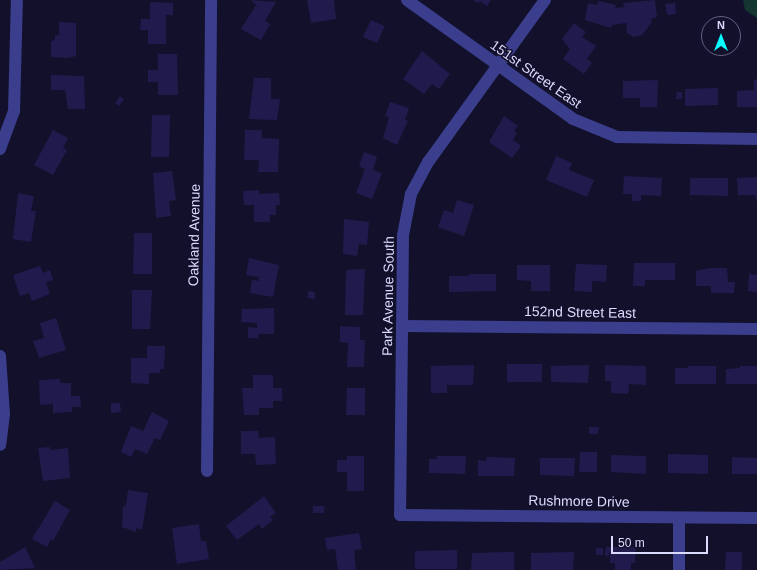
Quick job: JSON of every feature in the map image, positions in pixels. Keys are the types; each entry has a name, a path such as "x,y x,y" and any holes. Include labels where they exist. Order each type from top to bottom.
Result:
{"street":[{"path":"0,149 14,110 17,0"},
{"name":"Oakland Avenue","path":"207,471 211,0"},
{"name":"151st Street East","path":"407,0 573,119 617,136 757,139"},
{"name":"Park Avenue South","path":"400,515 403,235 412,194 428,162 545,0"},
{"name":"152nd Street East","path":"402,326 757,329"},
{"path":"0,356 4,414 0,445"},
{"name":"Rushmore Drive","path":"400,515 757,518"},
{"path":"679,518 679,570"}],"green space":[{"path":"743,0 757,0 757,18 745,10"}],"building":[{"path":"251,0 276,2 265,21 270,24 261,40 241,29 256,5"},
{"path":"307,0 334,0 336,19 311,23"},
{"path":"473,0 491,0 487,6 480,1 478,3"},
{"path":"655,0 657,17 651,19 652,22 642,35 633,37 627,33 626,23 612,25 611,28 585,20 588,3 597,5 598,1 616,5 615,8 624,7 623,3"},
{"path":"150,2 173,3 173,15 166,15 166,44 148,44 148,30 140,30 141,19 150,19"},
{"path":"675,3 676,14 667,15 665,4"},
{"path":"371,20 385,26 377,43 363,37"},
{"path":"59,22 76,23 76,56 68,58 51,57 51,41 55,40 55,36 59,35"},
{"path":"574,23 586,32 582,37 596,46 587,59 592,63 584,74 563,59 570,49 562,39"},
{"path":"422,51 450,74 439,89 432,84 424,94 403,79"},
{"path":"158,54 177,54 178,95 158,95 158,82 148,82 148,70 158,70"},
{"path":"51,75 84,76 85,109 68,109 65,90 51,90"},
{"path":"254,78 271,78 271,99 280,99 277,120 249,119"},
{"path":"757,79 757,107 737,107 737,91 754,90 754,80"},
{"path":"658,80 657,107 640,107 640,98 623,98 623,81"},
{"path":"718,88 718,105 685,106 685,89"},
{"path":"677,92 682,92 682,99 676,99"},
{"path":"120,96 124,99 119,106 115,103"},
{"path":"390,102 409,108 405,120 408,121 397,145 383,138 389,117 385,116"},
{"path":"152,115 170,115 169,157 151,157"},
{"path":"504,116 518,126 514,131 517,133 513,140 521,146 512,158 489,142"},
{"path":"53,130 68,138 63,148 67,150 53,175 34,165"},
{"path":"245,130 262,130 262,138 279,139 278,172 258,172 259,160 244,160"},
{"path":"364,152 377,157 373,170 382,173 372,199 356,193 365,169 359,166"},
{"path":"556,156 572,163 569,170 594,180 587,197 546,180"},
{"path":"172,171 176,200 169,201 171,216 156,218 153,173"},
{"path":"624,176 662,178 661,196 641,195 641,201 632,201 632,194 623,194"},
{"path":"757,177 757,203 755,195 738,195 737,178"},
{"path":"690,178 728,178 728,196 690,195"},
{"path":"259,190 259,194 279,193 280,205 276,205 276,215 270,215 270,222 254,222 254,205 244,205 243,191"},
{"path":"18,193 34,196 31,211 36,211 31,242 13,239"},
{"path":"457,200 474,205 464,236 438,227 444,210 453,213"},
{"path":"344,219 369,222 367,245 359,244 357,256 343,254"},
{"path":"134,233 152,233 152,274 133,274"},
{"path":"249,258 279,265 273,297 250,293 252,280 258,281 259,277 246,275"},
{"path":"634,263 675,263 675,280 645,280 645,286 633,286"},
{"path":"576,264 607,265 606,282 592,281 592,292 574,291"},
{"path":"517,265 550,265 550,291 531,291 531,281 517,280"},
{"path":"40,266 43,273 50,270 53,280 46,282 50,294 32,301 29,293 20,296 13,275"},
{"path":"710,268 727,268 728,282 735,282 734,293 711,293 711,286 696,286 696,271"},
{"path":"365,269 363,315 345,315 346,270"},
{"path":"469,274 496,274 496,291 449,292 449,276 469,276"},
{"path":"749,274 757,275 757,292 748,291"},
{"path":"132,290 152,290 150,329 132,329"},
{"path":"308,291 315,292 315,299 308,298"},
{"path":"274,308 274,334 258,334 258,338 248,338 248,327 257,328 257,323 241,322 242,309"},
{"path":"56,318 66,350 39,358 33,341 44,338 40,323"},
{"path":"340,326 360,327 360,340 365,340 364,367 347,367 348,343 340,342"},
{"path":"147,346 165,346 164,369 160,369 160,373 149,373 149,384 131,383 131,358 147,358"},
{"path":"507,364 542,364 542,382 507,382"},
{"path":"474,365 473,385 447,385 447,393 431,393 431,366"},
{"path":"589,365 588,383 551,382 551,366"},
{"path":"605,365 646,366 646,385 629,384 628,394 611,393 611,381 605,381"},
{"path":"688,366 716,366 716,384 675,384 675,368 688,368"},
{"path":"740,366 757,366 757,384 726,384 726,369 740,368"},
{"path":"253,375 273,375 273,388 282,388 282,401 273,401 273,408 259,408 259,415 244,415 242,388 253,388"},
{"path":"60,379 60,383 71,383 71,396 80,396 81,407 72,407 72,412 53,413 53,404 40,405 39,380"},
{"path":"347,388 365,388 365,415 346,415"},
{"path":"111,403 120,403 121,412 111,413"},
{"path":"152,412 169,421 160,440 155,438 147,454 135,449 131,457 121,452 131,426 143,431"},
{"path":"589,427 599,427 598,434 589,434"},
{"path":"241,431 258,431 259,438 275,437 276,464 256,465 255,454 241,454"},
{"path":"50,447 50,450 68,448 70,478 43,481 38,448"},
{"path":"580,452 597,452 597,472 579,472"},
{"path":"668,454 708,455 708,474 668,473"},
{"path":"611,455 646,456 646,474 611,472"},
{"path":"347,456 364,456 364,491 347,491 347,472 337,472 337,460 347,460"},
{"path":"437,456 466,456 465,474 429,473 429,459 437,459"},
{"path":"487,457 515,458 514,476 478,476 478,460 486,461"},
{"path":"732,457 757,458 757,474 732,474"},
{"path":"540,458 575,458 574,476 540,475"},
{"path":"128,490 148,493 142,530 136,528 136,532 122,527 123,507 126,505"},
{"path":"264,496 276,513 270,517 273,520 262,529 259,524 237,540 226,526"},
{"path":"55,501 70,510 53,541 51,539 47,547 32,539"},
{"path":"313,506 324,506 324,513 313,513"},
{"path":"199,524 201,541 206,541 209,559 177,564 172,528"},
{"path":"359,533 362,549 354,550 356,570 338,570 335,549 327,550 325,538"},
{"path":"25,547 35,568 0,570 0,562"},
{"path":"606,547 610,547 609,556 605,556"},
{"path":"610,547 636,547 635,563 631,563 631,570 615,570 615,563 610,563"},
{"path":"596,548 603,548 603,555 596,555"},
{"path":"457,550 457,569 415,569 415,551"},
{"path":"514,552 514,570 471,570 472,553"},
{"path":"574,552 573,570 531,570 531,553"},
{"path":"726,552 742,552 742,570 725,570"}]}
